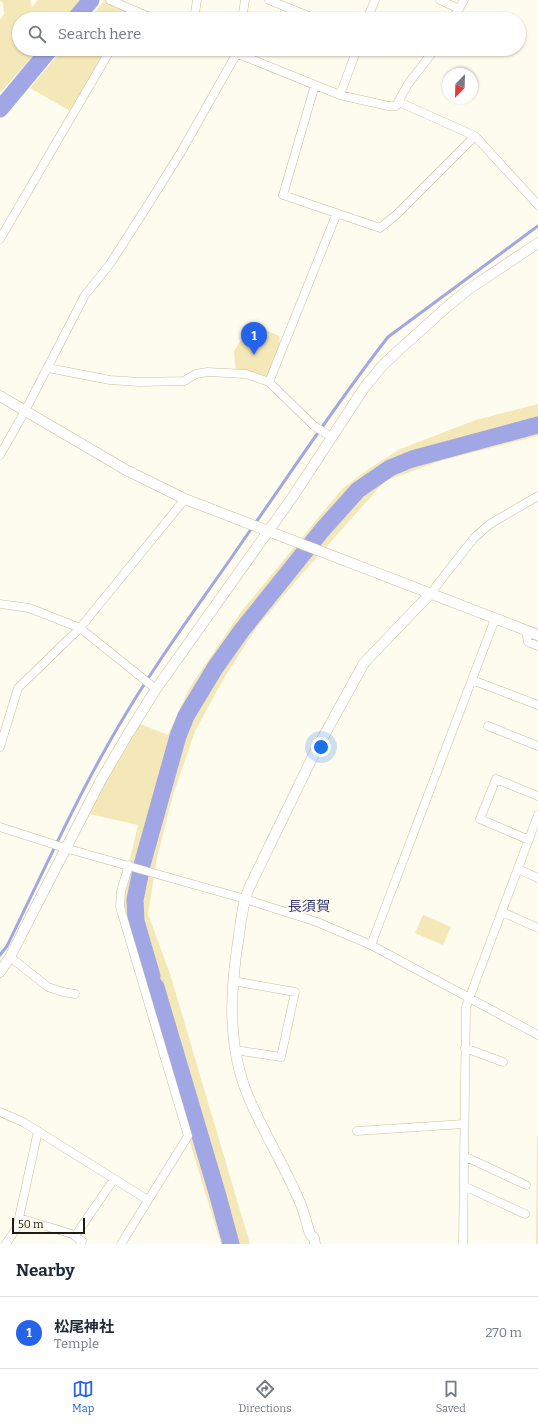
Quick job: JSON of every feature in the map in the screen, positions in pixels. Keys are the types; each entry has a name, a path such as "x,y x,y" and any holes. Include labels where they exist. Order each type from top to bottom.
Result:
{"street":[{"path":"110,0 134,11"},
{"path":"195,12 197,0"},
{"path":"243,12 245,0"},
{"path":"269,0 299,12"},
{"path":"371,12 375,0"},
{"path":"440,0 459,9"},
{"path":"457,12 464,0"},
{"path":"0,239 107,56"},
{"path":"0,455 48,368 85,295 110,264 181,152 235,56"},
{"path":"249,56 340,95 388,106 396,106 408,84 430,56"},
{"path":"340,95 354,56"},
{"path":"315,85 283,195 380,228 397,214 475,136"},
{"path":"399,102 475,136 538,205"},
{"path":"269,382 337,213"},
{"path":"0,972 10,958 101,780 156,689 270,531 364,388 383,365 469,289 538,242"},
{"path":"48,368 110,380 139,382 184,381 196,374 207,372 246,374 269,382 314,426 332,437"},
{"path":"0,396 126,470 185,499 538,635"},
{"path":"314,1244 314,1238 310,1234 302,1206 248,1096 238,1067 231,1016 233,981 245,899 252,881 315,752 364,663 430,594 474,538 490,524 538,496"},
{"path":"0,747 18,688 80,628 185,499"},
{"path":"0,604 29,608 80,628 156,689"},
{"path":"371,945 495,619"},
{"path":"526,631 528,642 538,646"},
{"path":"472,680 538,705"},
{"path":"488,726 538,746"},
{"path":"529,840 480,818 496,779 538,796"},
{"path":"463,1244 466,1007 538,816"},
{"path":"0,827 65,848 245,899 317,922 371,945 538,1035"},
{"path":"122,1244 188,1136 120,907 121,891 129,865"},
{"path":"518,869 538,878"},
{"path":"502,912 538,928"},
{"path":"10,958 48,987 63,992 76,994"},
{"path":"233,981 295,992 281,1057 235,1050"},
{"path":"465,1048 503,1062"},
{"path":"0,1112 23,1122 148,1200"},
{"path":"358,1131 464,1124"},
{"path":"6,1244 17,1227 38,1131"},
{"path":"464,1156 526,1185"},
{"path":"75,1236 114,1179"},
{"path":"464,1186 525,1214"},
{"path":"19,1218 75,1236 82,1240 80,1244"}],"shaded area":[{"path":"30,0 32,7 38,0 82,0 71,12 12,12 12,56 33,56 0,93 0,20 4,14 3,3 0,1"},
{"path":"105,0 110,0 134,11 133,12 95,12"},
{"path":"57,56 107,56 74,113 30,88"},
{"path":"252,324 279,336 281,351 269,382 236,374 234,351"},
{"path":"538,404 538,436 443,460 385,481 257,627 224,678 195,731 173,795 157,858 148,914 170,974 250,1244 221,1244 120,903 138,825 85,813 135,722 168,735 190,687 241,612 342,489 367,470 400,449 476,420"},
{"path":"423,915 451,927 443,945 415,933"},
{"path":"538,1134 538,1244 536,1244 537,1138"}],"waterway":[{"path":"81,12 91,0"},
{"path":"0,109 44,56"},
{"path":"0,955 7,946 88,780 133,702 181,630 351,386 388,337 538,226"},
{"path":"231,1244 156,987 151,981 152,976 136,921 135,900 142,865 178,736 186,716 215,668 242,630 323,529 358,490 390,468 412,459 538,425"}],"place":[{"name":"松尾神社","path":"254,355"}],"district":[{"name":"長須賀","path":"309,906"}]}
